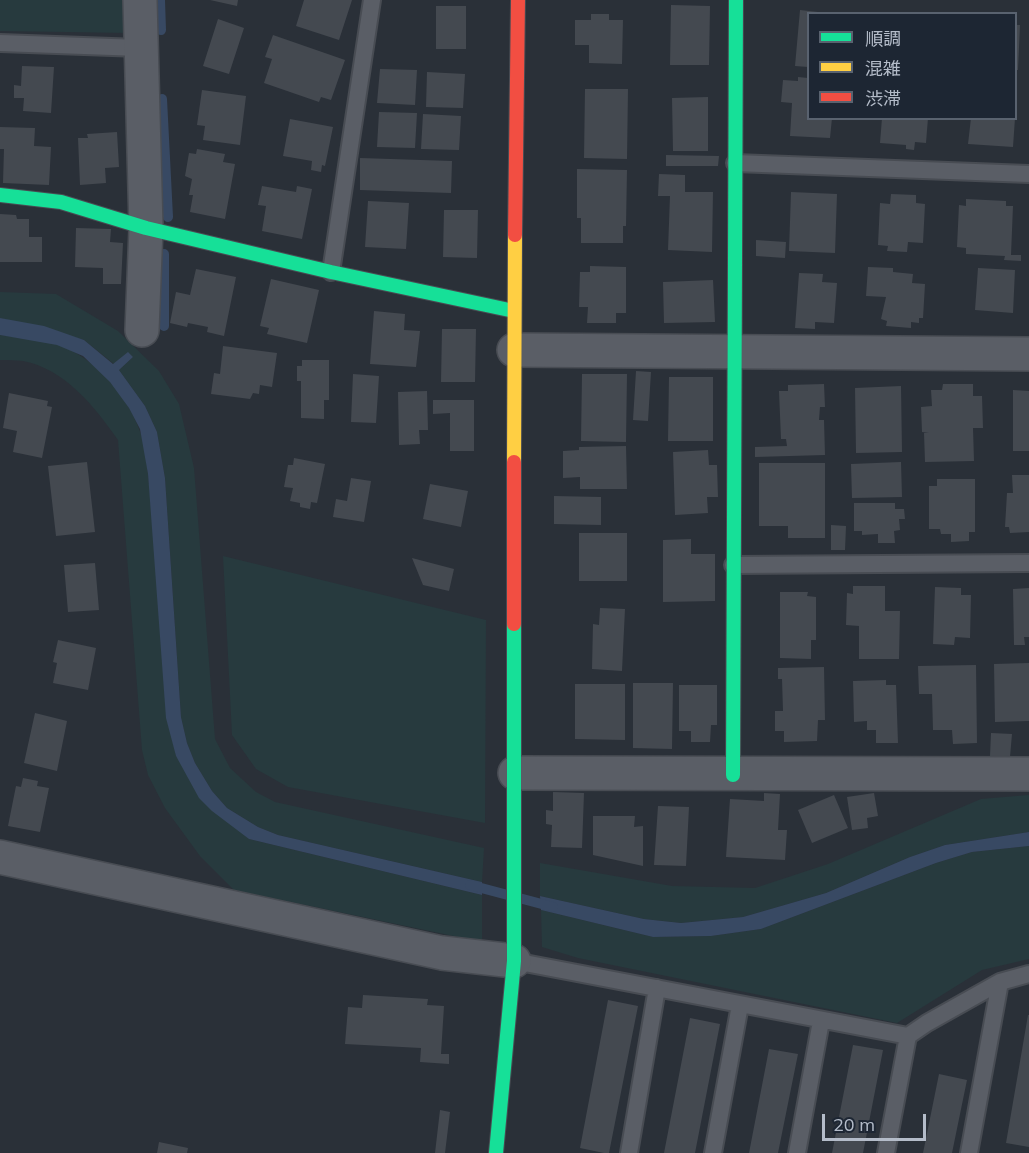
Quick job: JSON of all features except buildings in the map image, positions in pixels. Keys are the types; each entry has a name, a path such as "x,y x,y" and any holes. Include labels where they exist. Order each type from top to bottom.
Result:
{"street":[{"path":"140,0 146,228 142,330"},
{"path":"496,1153 514,961 514,311 518,0"},
{"path":"733,775 736,0"},
{"path":"0,195 61,202 146,228 331,272 514,311"},
{"path":"514,350 1029,354"},
{"path":"515,772 733,775 1029,774"},
{"path":"0,857 442,953 514,961"}],"lane":[{"path":"331,272 372,0"},
{"path":"0,43 140,48"},
{"path":"735,163 1029,174"},
{"path":"733,565 1029,563"},
{"path":"514,961 908,1036 1000,982 1029,974"},
{"path":"969,1153 1000,982"},
{"path":"629,1153 657,988"},
{"path":"712,1153 740,1005"},
{"path":"797,1153 821,1021"},
{"path":"886,1153 908,1036"}],"green space":[{"path":"0,0 129,0 130,33 0,31"},
{"path":"0,292 56,294 118,331 159,371 179,404 194,468 215,739 230,768 256,792 275,802 484,848 482,882 278,835 258,827 227,808 212,791 195,763 187,743 181,717 165,478 157,432 145,406 119,370 133,357 114,364 84,340 0,318"},
{"path":"0,335 59,345 84,359 107,378 117,390 139,429 148,474 176,756 249,839 482,895 482,942 234,890 200,856 165,808 148,775 142,750 118,440 78,391 52,372 23,361 0,360"},
{"path":"223,556 486,620 485,823 288,787 256,769 232,735"},
{"path":"1029,795 1029,832 945,845 910,857 826,893 743,917 681,923 644,919 540,896 540,863 672,886 755,888 828,864 981,799"},
{"path":"1029,846 1029,959 982,970 897,1023 578,958 542,947 541,910 653,937 711,936 761,929 936,863 972,852"}],"water":[{"path":"0,318 44,326 84,340 113,364 128,352 133,357 119,370 145,406 157,432 165,478 181,717 187,743 195,763 212,791 227,808 258,827 278,835 482,882 482,895 249,839 212,811 199,798 176,756 166,718 148,474 140,429 129,408 110,382 83,356 57,345 0,335"},
{"path":"1029,832 1029,846 972,852 936,863 761,929 711,936 653,937 541,910 540,896 644,919 681,923 743,917 826,893 910,857 945,845"}],"waterway":[{"path":"160,0 161,30"},
{"path":"162,99 168,217"},
{"path":"164,254 164,326"},
{"path":"470,885 553,907"}],"traffic: fast":[{"path":"733,775 736,0"},
{"path":"0,195 61,202 146,228 331,272 514,311"},
{"path":"496,1153 514,961 514,624"}],"traffic: slow":[{"path":"514,462 515,235"}],"traffic: jam":[{"path":"515,235 518,0"},
{"path":"514,462 514,624"}]}
